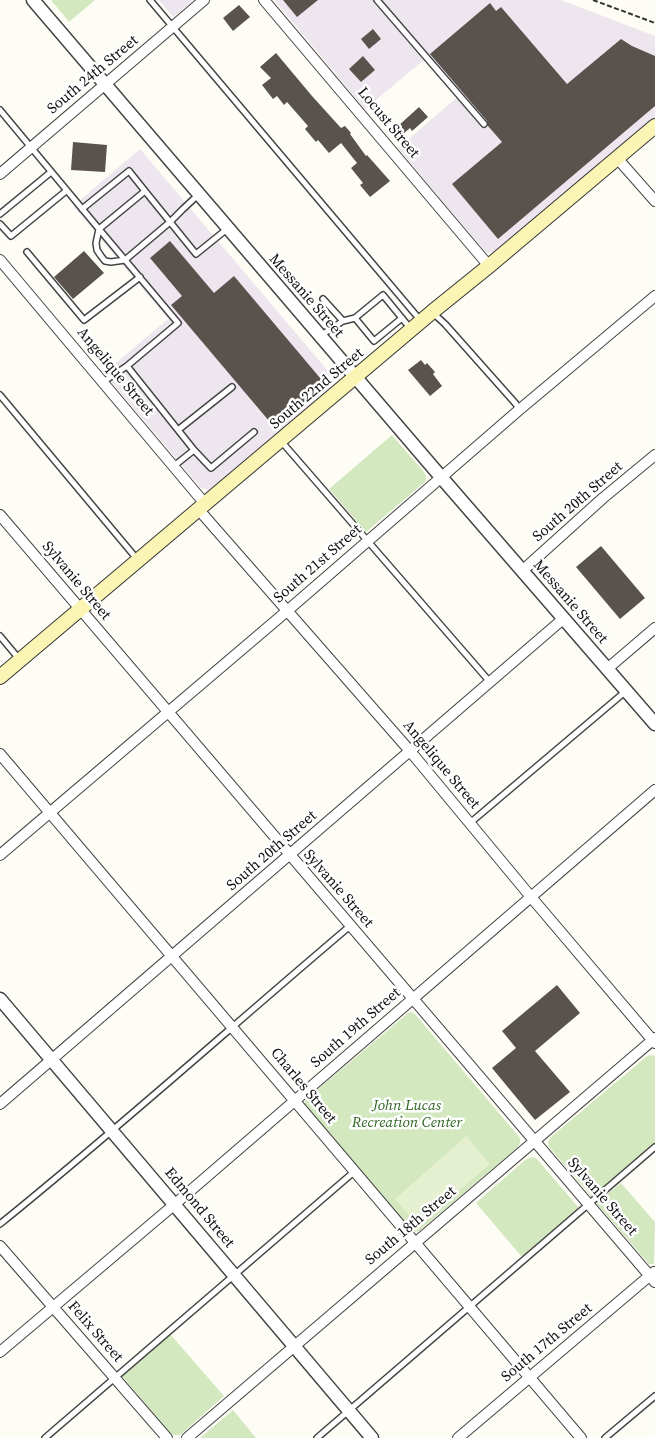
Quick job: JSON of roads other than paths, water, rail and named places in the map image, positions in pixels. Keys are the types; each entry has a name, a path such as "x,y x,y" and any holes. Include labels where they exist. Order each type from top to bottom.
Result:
{"main road":[{"name":"South 22nd Street","path":"0,677 655,126"}],"street":[{"name":"Messanie Street","path":"33,0 441,478 655,724"},
{"name":"South 24th Street","path":"0,174 204,0"},
{"name":"Locust Street","path":"264,0 489,266"},
{"path":"617,158 655,201"},
{"name":"Angelique Street","path":"0,260 174,466 202,507 287,611 410,751 654,1041"},
{"name":"South 21st Street","path":"0,855 287,611 519,410 655,296"},
{"name":"South 20th Street","path":"522,571 603,498 655,455"},
{"name":"Sylvanie Street","path":"0,514 588,1204 653,1276"},
{"name":"South 20th Street","path":"0,1104 563,619"},
{"path":"607,669 655,628"},
{"name":"Charles Street","path":"0,754 581,1438"},
{"name":"South 19th Street","path":"0,1352 175,1204 655,790"},
{"name":"Edmond Street","path":"0,999 372,1438"},
{"name":"South 18th Street","path":"187,1438 654,1041"},
{"name":"Felix Street","path":"0,1246 166,1438"},
{"name":"South 17th Street","path":"458,1438 529,1377 653,1276"}],"lane":[{"path":"150,0 422,321"},
{"path":"377,0 484,124"},
{"path":"0,110 178,323 127,366 103,382"},
{"path":"82,209 129,171 196,254 228,229"},
{"path":"0,214 51,172"},
{"path":"0,224 11,236 66,191"},
{"path":"145,191 98,229 97,250 105,261 125,260 199,195"},
{"path":"27,252 84,320 140,277"},
{"path":"320,336 343,321 355,318 382,295 402,318 445,324 510,396 519,410"},
{"path":"323,299 343,321"},
{"path":"355,318 374,341 402,318"},
{"path":"127,366 194,450 211,468 254,432"},
{"path":"178,430 232,387"},
{"path":"0,395 138,561"},
{"path":"281,441 491,682"},
{"path":"174,466 194,450"},
{"path":"0,636 20,660"},
{"path":"470,823 626,691"},
{"path":"0,1224 64,1172 350,926"},
{"path":"317,1438 655,1147"},
{"path":"45,1438 355,1171"},
{"path":"605,1438 655,1396"}],"park label":[{"name":"John Lucas Recreation Center","path":"407,1114"}]}
